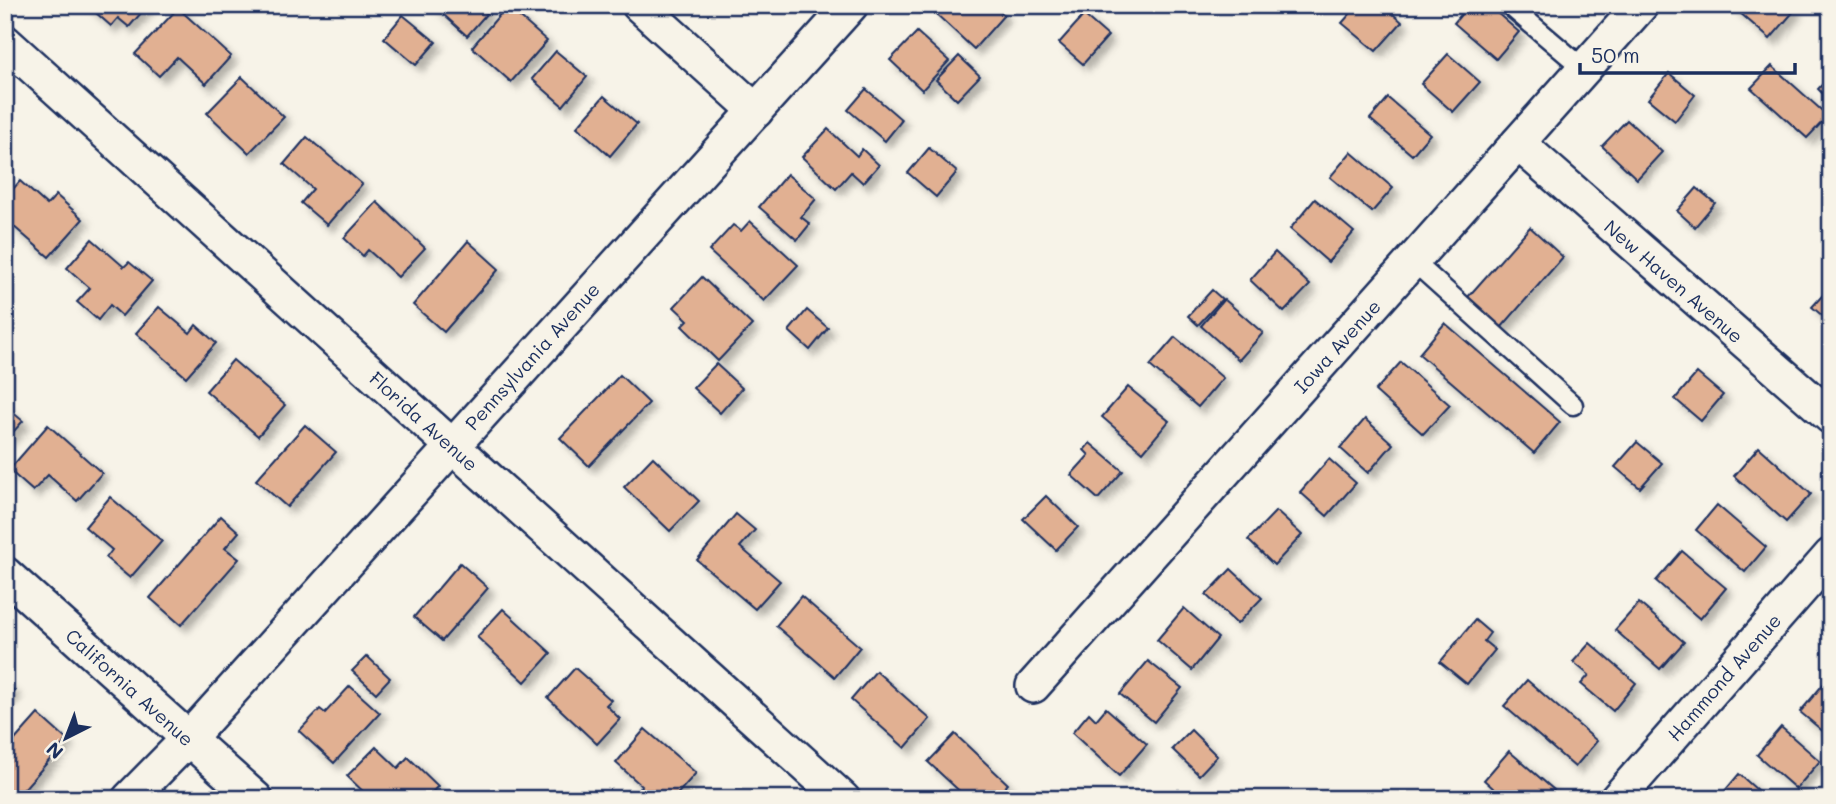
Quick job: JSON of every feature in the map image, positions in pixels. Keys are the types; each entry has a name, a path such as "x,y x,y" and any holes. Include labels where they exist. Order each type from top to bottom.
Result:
{"street":[{"path":"639,5 755,111"},
{"name":"Pennsylvania Avenue","path":"129,799 188,739 850,5"},
{"name":"Iowa Avenue","path":"1033,686 1641,5"},
{"name":"Florida Avenue","path":"5,42 843,799"},
{"name":"New Haven Avenue","path":"1518,143 1831,417"},
{"name":"Hammond Avenue","path":"1617,799 1831,555"},
{"name":"California Avenue","path":"5,574 256,799"}],"lane":[{"path":"1509,5 1584,69"},
{"path":"1413,261 1573,405"}],"building":[{"path":"87,5 148,5 129,27 118,18 111,26"},
{"path":"433,5 481,5 488,12 467,36"},
{"path":"942,5 993,5 1004,15 974,49 935,13"},
{"path":"1358,5 1383,5 1402,22 1376,51 1342,23"},
{"path":"1469,5 1488,5 1519,32 1496,59 1454,23"},
{"path":"1731,5 1790,5 1795,10 1770,39"},
{"path":"507,6 547,41 511,82 472,47"},
{"path":"178,8 231,56 206,84 177,57 159,76 135,54"},
{"path":"403,15 436,42 416,65 384,38"},
{"path":"1084,15 1108,36 1083,64 1059,43"},
{"path":"917,32 949,61 922,90 890,60"},
{"path":"556,51 587,77 563,106 532,79"},
{"path":"1448,54 1480,82 1453,112 1421,84"},
{"path":"959,56 980,76 957,100 936,80"},
{"path":"1772,66 1828,116 1807,138 1751,88"},
{"path":"1669,73 1695,95 1675,121 1648,99"},
{"path":"1831,75 1831,102 1818,89"},
{"path":"242,77 284,117 249,153 207,113"},
{"path":"866,89 902,120 885,141 848,110"},
{"path":"604,96 637,124 610,156 577,127"},
{"path":"1388,98 1430,134 1412,155 1370,119"},
{"path":"1627,120 1662,152 1637,179 1602,146"},
{"path":"828,129 857,156 862,149 879,165 863,183 851,172 836,189 802,157"},
{"path":"307,137 362,184 327,225 301,203 313,189 284,164"},
{"path":"929,148 957,172 936,197 908,173"},
{"path":"1351,152 1393,188 1372,212 1330,177"},
{"path":"787,174 816,199 801,217 810,224 797,240 759,207"},
{"path":"20,181 47,205 56,195 83,219 49,257 5,219 5,198"},
{"path":"1697,188 1715,203 1695,227 1677,211"},
{"path":"1315,199 1354,232 1328,262 1290,229"},
{"path":"377,202 425,248 398,277 368,250 363,256 344,238"},
{"path":"750,221 798,265 764,301 709,251 733,225 741,231"},
{"path":"1530,227 1563,257 1501,328 1467,298"},
{"path":"92,239 124,267 129,262 152,281 122,316 110,305 98,320 77,302 90,288 67,268"},
{"path":"468,241 499,269 444,332 413,305"},
{"path":"1275,252 1310,285 1284,312 1250,280"},
{"path":"702,277 752,325 718,361 682,326 688,320 674,307"},
{"path":"1831,286 1831,323 1812,307"},
{"path":"1212,290 1222,299 1198,325 1188,316"},
{"path":"1224,299 1263,333 1239,360 1201,326"},
{"path":"159,307 190,333 196,325 216,343 186,377 136,333"},
{"path":"807,310 828,328 810,350 789,331"},
{"path":"1445,323 1560,422 1534,453 1419,354"},
{"path":"1175,337 1223,378 1198,407 1150,366"},
{"path":"233,360 285,405 258,436 206,391"},
{"path":"1401,362 1450,405 1423,434 1375,391"},
{"path":"716,364 742,388 720,413 693,388"},
{"path":"1697,373 1723,395 1701,421 1675,399"},
{"path":"620,375 649,403 589,466 560,438"},
{"path":"1128,387 1169,421 1143,452 1102,417"},
{"path":"5,406 23,421 5,441"},
{"path":"1365,419 1393,444 1368,473 1340,448"},
{"path":"48,425 102,473 77,501 48,475 33,491 9,470"},
{"path":"305,425 336,452 287,507 256,480"},
{"path":"1637,442 1662,463 1640,488 1615,467"},
{"path":"1090,443 1123,471 1098,499 1071,475 1089,455 1084,450"},
{"path":"1759,447 1811,494 1786,522 1734,476"},
{"path":"653,457 699,501 670,531 624,487"},
{"path":"1329,459 1356,483 1327,516 1300,492"},
{"path":"1046,496 1078,527 1056,550 1023,519"},
{"path":"110,497 162,541 130,578 106,558 112,550 85,527"},
{"path":"1717,505 1766,547 1745,572 1696,530"},
{"path":"1276,511 1302,535 1274,565 1248,540"},
{"path":"736,514 755,530 740,547 780,581 755,609 697,560"},
{"path":"221,516 239,532 225,548 239,559 181,625 150,598"},
{"path":"1682,551 1726,588 1700,619 1656,581"},
{"path":"460,563 488,588 442,641 414,617"},
{"path":"1231,569 1262,598 1237,624 1206,595"},
{"path":"801,596 860,647 835,677 776,626"},
{"path":"1639,603 1684,642 1660,669 1615,630"},
{"path":"1184,608 1218,638 1192,670 1157,640"},
{"path":"503,609 551,653 525,682 477,637"},
{"path":"1475,620 1490,633 1484,641 1495,650 1467,684 1440,662"},
{"path":"1590,643 1636,683 1613,711 1581,684 1589,675 1573,662"},
{"path":"367,656 390,678 376,693 352,671"},
{"path":"1148,661 1182,688 1154,722 1120,694"},
{"path":"575,668 611,700 606,705 620,719 597,744 548,698"},
{"path":"876,671 930,719 905,748 851,700"},
{"path":"1831,675 1831,738 1800,712"},
{"path":"1527,680 1597,741 1575,767 1504,706"},
{"path":"5,683 15,691 5,702"},
{"path":"350,686 380,713 334,763 299,731 320,709 325,713"},
{"path":"1106,708 1147,744 1119,776 1072,733 1089,713 1096,720"},
{"path":"38,714 67,740 17,797 5,786 5,751"},
{"path":"1781,727 1820,761 1796,789 1757,755"},
{"path":"645,729 696,773 673,799 631,799 642,786 616,763"},
{"path":"1191,730 1217,756 1199,775 1172,749"},
{"path":"955,734 1008,784 994,799 968,799 928,762"},
{"path":"376,747 398,768 408,757 438,786 426,799 371,799 347,776"},
{"path":"1509,751 1554,790 1547,799 1505,799 1484,780"},
{"path":"1739,774 1765,797 1718,799"}]}
